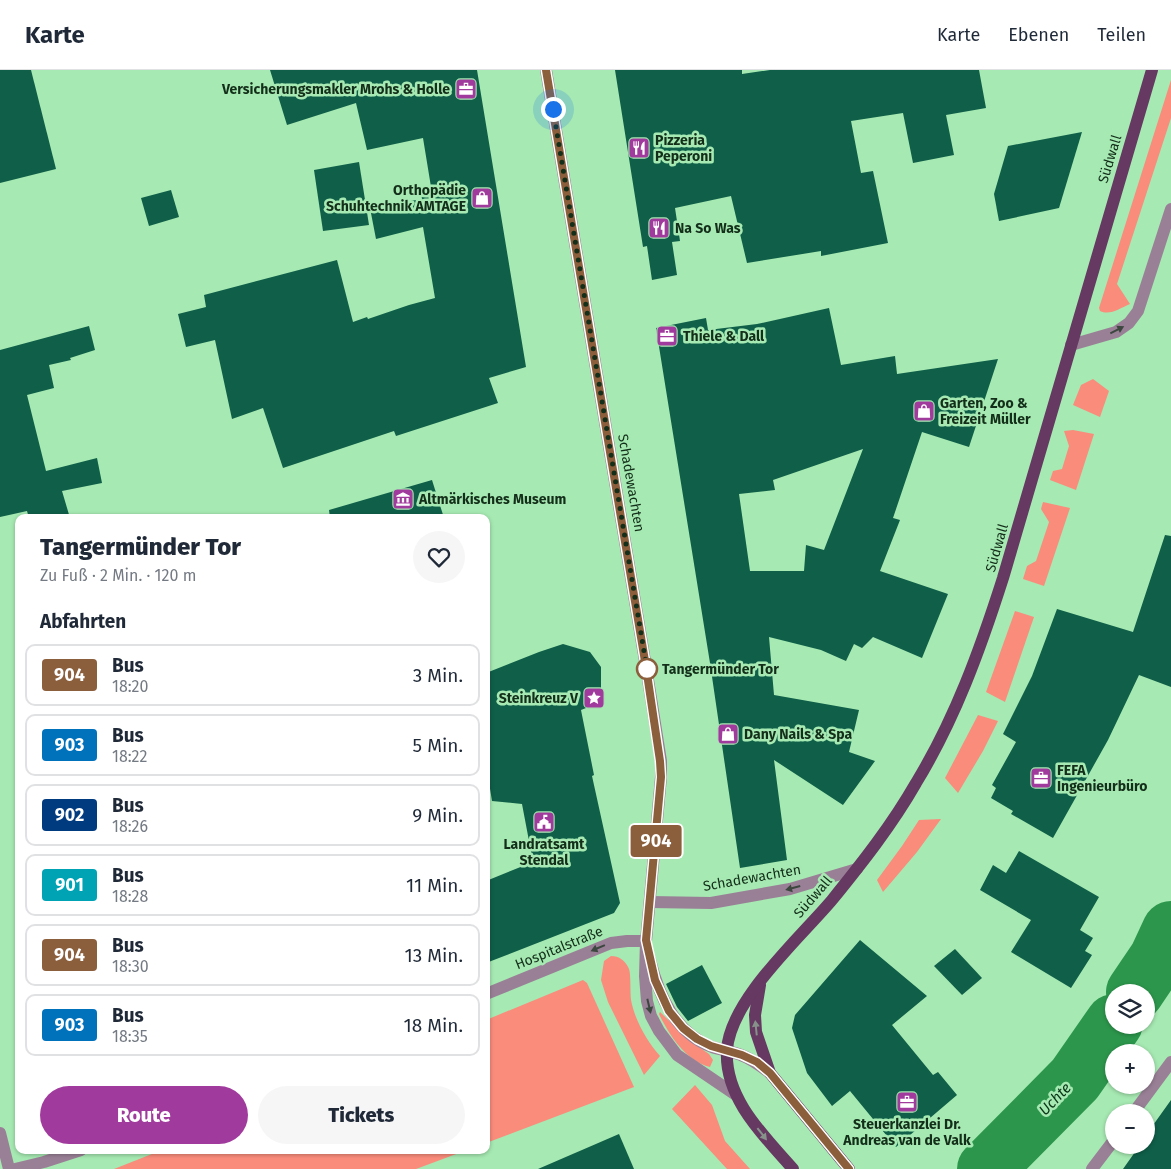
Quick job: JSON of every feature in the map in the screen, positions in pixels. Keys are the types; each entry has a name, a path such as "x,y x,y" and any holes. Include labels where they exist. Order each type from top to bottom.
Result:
{"main road":[{"name":"Südwall","path":"793,1169 762,1133 736,1095 730,1078 727,1051 730,1029 761,980 857,869 916,784 940,741 964,689 982,643 1003,578 1152,70"},
{"path":"761,980 755,1015 756,1032 770,1073 849,1169"}],"street":[{"name":"Schadewachten","path":"546,70 660,761 660,791 646,940 645,976 647,1001 651,1016 659,1031 676,1055 736,1095"},
{"path":"1071,345 1116,332 1134,317 1138,311 1171,209"},
{"name":"Schadewachten","path":"650,902 711,903 790,889 857,869"},
{"name":"Hospitalstraße","path":"490,992 610,943 627,940 646,940"},
{"name":"Schadewachten","path":"646,940 655,980 669,1011 683,1028 697,1039 711,1046 742,1055 757,1062 770,1073"},
{"path":"1140,1104 1171,1062"},
{"path":"0,1134 9,1169"},
{"path":"1092,1169 1105,1152"},
{"path":"15,1169 69,1154"}],"shaded area":[{"path":"1171,80 1171,118 1117,284 1130,304 1108,313 1100,311 1099,308"},
{"path":"1093,379 1109,391 1100,417 1073,405 1081,385"},
{"path":"1073,430 1094,434 1076,490 1050,480 1053,471 1062,469 1069,446 1064,431"},
{"path":"1043,502 1070,508 1044,586 1023,579 1027,566 1036,561 1049,522 1041,509"},
{"path":"1015,611 1034,617 1005,702 986,692"},
{"path":"978,715 998,721 958,793 945,778"},
{"path":"941,819 917,852 883,892 877,880 919,820"},
{"path":"611,956 621,959 629,969 631,1000 635,1016 646,1037 660,1056 644,1075 608,1002 601,980 604,961"},
{"path":"583,980 587,983 634,1087 490,1141 490,1018"},
{"path":"660,1012 690,1041 709,1054 713,1060 710,1067 693,1059 679,1046 663,1022 659,1014"},
{"path":"695,1085 712,1105 725,1141 750,1169 727,1169 672,1109"},
{"path":"152,1154 456,1154 416,1169 114,1169"}],"building":[{"path":"0,70 31,70 56,169 0,183"},
{"path":"270,70 477,70 526,367 489,378 498,403 396,436 394,431 283,468 263,408 232,419 215,340 186,347 178,314 206,307 204,295 337,260 353,322 435,298 423,227 376,239 370,208 422,199 421,195 432,193 423,138 367,150 356,103 287,125"},
{"path":"615,70 742,70 742,74 770,70 979,70 986,108 946,115 954,155 913,163 903,113 851,121 861,173 873,171 888,243 821,256 821,251 747,263 731,196 675,208 680,241 672,242 677,275 652,280 647,246 643,247"},
{"path":"1082,132 1059,208 999,221 994,194 1008,146"},
{"path":"359,162 369,225 323,231 314,170"},
{"path":"171,190 179,217 149,226 141,198"},
{"path":"829,308 841,365 895,356 897,374 998,359 969,447 922,432 893,518 900,520 880,571 948,594 922,658 873,637 862,648 854,644 846,661 821,650 769,637 774,695 859,710 849,752 875,761 843,805 774,760 787,860 740,868 710,663 656,328 706,318 708,330 757,324","holes":["863,449 824,550 806,545 804,571 750,571 739,494 775,490 773,480"]},
{"path":"89,326 95,350 70,358 71,360 49,365 54,388 27,395 46,471 97,458 102,483 62,491 69,514 28,514 27,511 0,517 0,350"},
{"name":"Altmärkisches Museum","path":"432,480 443,514 330,514 329,510"},
{"path":"1165,535 1171,536 1171,687 1139,675 1108,740 1053,838 1011,814 1013,811 991,798 996,788 992,785 1016,742 1003,734 1032,676 1057,609 1133,632"},
{"name":"Landratsamt Stendal","path":"563,644 590,652 601,667 601,688 586,708 581,710 594,775 592,776 620,903 614,913 490,961 490,879 533,862 522,804 492,801 490,789 490,671"},
{"path":"1019,851 1099,897 1080,930 1093,938 1085,951 1092,955 1071,988 1011,952 1031,920 980,890 993,865 1006,873"},
{"path":"860,940 927,996 892,1025 933,1075 938,1072 957,1095 896,1147 850,1091 832,1106 807,1073 792,1028 795,1015"},
{"path":"955,949 982,978 962,995 934,966"},
{"path":"702,965 722,1003 688,1021 677,1007 666,984"},
{"path":"1171,1100 1171,1169 1123,1169 1134,1154 1155,1154 1155,1122"},
{"path":"619,1134 634,1169 538,1169"}],"waterway":[{"name":"Uchte","path":"1140,984 1158,958 1171,930"},
{"name":"Uchte","path":"986,1169 1075,1079 1106,1034"}],"bus line":[{"name":"904","path":"546,70 627,551 660,761 661,777 646,940 655,980 669,1011 683,1028 697,1039 711,1046 742,1055 757,1062 770,1073 849,1169"}],"place":[{"name":"Versicherungsmakler Mrohs & Holle","path":"466,89"},
{"name":"Pizzeria Peperoni","path":"639,148"},
{"name":"Orthopädie Schuhtechnik AMTAGE","path":"482,198"},
{"name":"Na So Was","path":"659,228"},
{"name":"Thiele & Dall","path":"667,336"},
{"name":"Garten, Zoo & Freizeit Müller","path":"924,411"},
{"name":"Altmärkisches Museum","path":"403,499"},
{"name":"Tangermünder Tor","path":"647,669"},
{"name":"Steinkreuz V","path":"594,698"},
{"name":"Dany Nails & Spa","path":"728,734"},
{"name":"FEFA Ingenieurbüro","path":"1041,778"},
{"name":"Landratsamt Stendal","path":"544,822"},
{"name":"Steuerkanzlei Dr. Andreas van de Valk","path":"907,1102"}],"route":[{"path":"553,109 647,669"}]}
